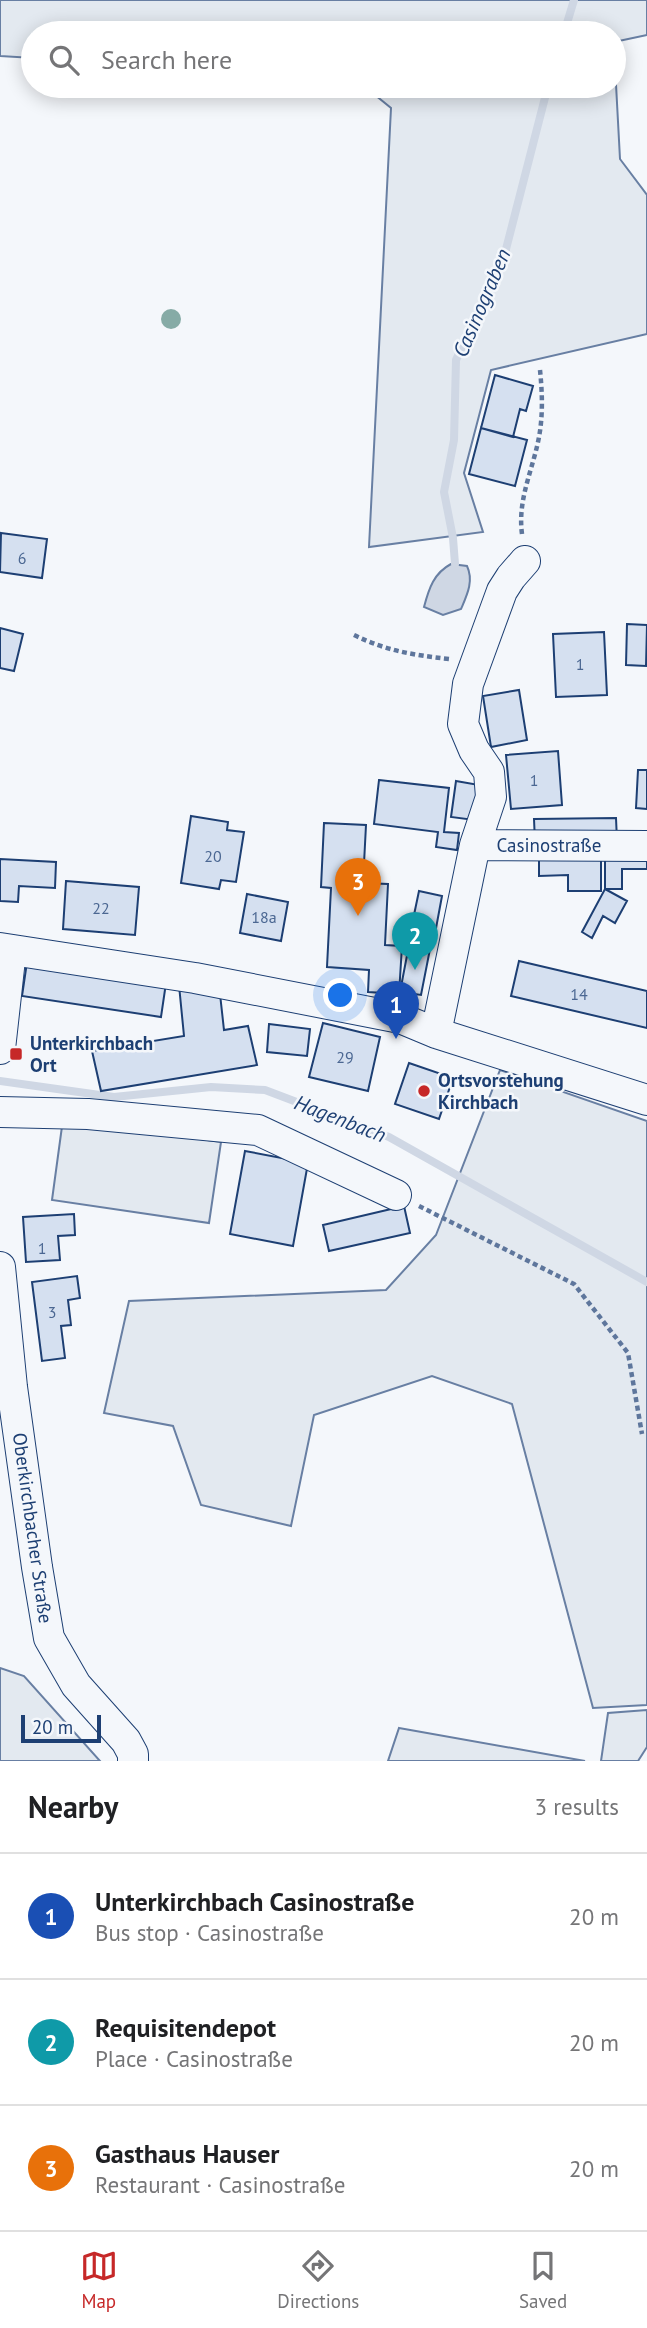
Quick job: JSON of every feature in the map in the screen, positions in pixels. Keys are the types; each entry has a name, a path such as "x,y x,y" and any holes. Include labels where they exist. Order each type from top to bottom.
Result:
{"street":[{"path":"475,845 491,797 489,772 474,750 463,724 468,684 502,591 525,561"},
{"name":"Casinostraße","path":"436,1032 475,845 647,846"},
{"path":"1,1036 5,949 195,978 400,1018 647,1100"},
{"path":"0,1112 88,1114 258,1130 396,1195"},
{"name":"Oberkirchbacher Straße","path":"0,1267 12,1387 49,1639 76,1685 126,1741 133,1761"}],"path":[{"path":"525,561 520,522 523,492 540,433 543,401 540,370"},
{"path":"354,635 380,648 412,655 448,659 477,658"},
{"path":"396,1195 574,1284 628,1353 642,1434"}],"shaded area":[{"path":"0,0 647,0 647,35 626,39 626,21 21,21 21,57 0,56"},
{"path":"379,98 617,98 620,159 647,195 647,334 491,370 464,473 483,532 369,547 391,108"},
{"path":"451,564 467,566 470,583 461,609 443,615 424,607 433,582 440,572"},
{"path":"500,1070 647,1121 647,1705 593,1708 512,1404 432,1376 314,1415 291,1526 201,1505 173,1426 104,1413 129,1301 386,1290 436,1235"},
{"path":"63,1119 221,1142 209,1223 52,1200"},
{"path":"0,1668 24,1676 100,1761 0,1761"},
{"path":"647,1710 647,1747 638,1761 601,1761 608,1713"},
{"path":"399,1728 585,1761 388,1761"}],"building":[{"path":"495,375 533,386 526,411 520,409 513,437 481,428"},
{"path":"481,428 527,440 515,486 469,474"},
{"path":"1,533 47,539 42,578 0,572"},
{"path":"627,624 647,625 646,666 626,665"},
{"path":"0,628 23,634 14,671 0,668"},
{"path":"604,632 607,695 556,697 553,634"},
{"path":"519,690 527,740 491,747 483,696"},
{"path":"558,751 562,805 511,809 506,755"},
{"path":"638,770 647,770 647,809 636,808"},
{"path":"379,780 449,788 444,832 459,833 457,850 436,847 438,832 374,824"},
{"path":"456,781 479,785 474,820 451,817"},
{"path":"191,816 228,822 227,830 244,832 236,882 221,880 219,889 181,883"},
{"path":"616,818 617,841 535,842 534,819"},
{"path":"324,823 366,825 363,883 388,884 385,945 402,946 399,994 368,992 369,970 327,967 331,888 321,887"},
{"path":"601,852 601,891 568,891 568,875 539,876 539,853"},
{"path":"647,852 647,869 622,869 622,889 605,889 605,853"},
{"path":"0,859 56,862 55,888 19,886 18,902 0,901"},
{"path":"66,881 139,887 135,935 63,929"},
{"path":"605,889 627,901 615,923 603,916 592,938 582,932"},
{"path":"419,891 442,896 434,939 410,934"},
{"path":"247,894 288,902 281,941 240,933"},
{"path":"409,945 430,949 421,995 400,992"},
{"path":"519,961 647,991 647,1028 511,996"},
{"path":"27,962 166,983 161,1017 22,996"},
{"path":"179,985 220,994 224,1030 248,1026 257,1065 101,1091 92,1051 184,1036"},
{"path":"323,1023 380,1037 368,1091 309,1077"},
{"path":"269,1024 310,1029 307,1056 267,1052"},
{"name":"Ortsvorstehung Kirchbach","path":"409,1063 453,1078 439,1119 395,1104"},
{"path":"245,1151 308,1163 293,1246 230,1234"},
{"path":"404,1206 410,1233 329,1251 323,1225"},
{"path":"74,1214 75,1235 58,1236 60,1260 26,1262 23,1217"},
{"path":"77,1276 80,1298 68,1300 71,1325 61,1326 65,1358 42,1361 32,1282"}],"waterway":[{"name":"Casinograben","path":"568,21 574,0"},
{"name":"Casinograben","path":"455,564 444,492 454,440 456,360 505,253 545,98"},
{"name":"Hagenbach","path":"0,1081 114,1097 211,1087 265,1090 389,1137 647,1282"}],"place":[{"name":"Gasthaus Hauser","path":"358,916"},
{"name":"Requisitendepot","path":"415,970"},
{"name":"Unterkirchbach Casinostraße","path":"396,1039"},
{"name":"Unterkirchbach Ort","path":"16,1054"},
{"name":"Ortsvorstehung Kirchbach","path":"424,1091"}]}
